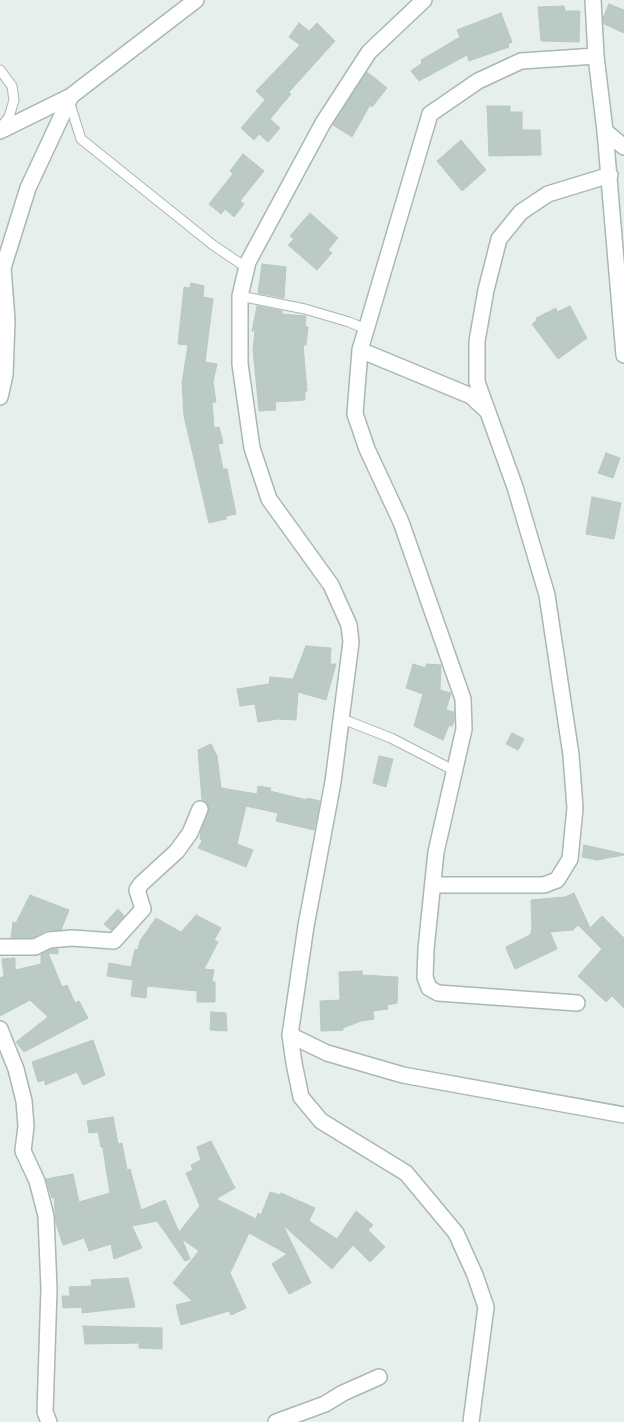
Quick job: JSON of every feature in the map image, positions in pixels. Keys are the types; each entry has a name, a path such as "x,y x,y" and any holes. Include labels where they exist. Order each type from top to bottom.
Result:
{"street":[{"path":"0,129 70,98 196,0"},
{"path":"424,0 369,52 323,123 248,262 240,296 240,364 252,448 269,499 331,585 349,625 350,653 333,782 306,926 290,1035 301,1097 321,1121 406,1173 456,1233 475,1275 486,1307 471,1422"},
{"path":"593,0 596,56 620,264 624,355"},
{"path":"577,1003 438,993 429,988 425,977 426,948 436,852 464,729 463,699 401,522 367,448 355,414 360,350 430,114 478,81 522,60 596,56"},
{"path":"0,397 5,375 6,320 3,268 28,188 70,98"},
{"path":"606,131 624,147"},
{"path":"434,885 544,885 557,880 570,859 575,808 571,755 547,595 515,487 488,412 474,389 477,341 486,290 499,239 521,212 548,194 610,175"},
{"path":"360,350 474,389"},
{"path":"0,947 35,947 49,940 72,938 114,941 144,909 137,890 141,884 177,851 190,833 200,809"},
{"path":"0,1029 16,1069 24,1101 26,1126 23,1151 36,1181 46,1216 49,1289 45,1412 49,1422"},
{"path":"290,1035 327,1054 403,1075 624,1115"},
{"path":"276,1422 325,1404 343,1393 379,1377"}],"lane":[{"path":"0,70 12,86 14,100 9,117 0,129"},
{"path":"70,98 81,139 213,245 247,268"},
{"path":"240,296 305,309 366,329"},
{"path":"340,718 391,738 455,771"}],"building":[{"path":"609,4 624,10 624,33 604,24 603,18"},
{"path":"564,6 565,11 580,11 579,42 541,41 538,7"},
{"path":"501,13 512,42 508,44 509,47 469,61 467,55 419,81 411,71 422,63 421,60 460,37 457,30"},
{"path":"299,23 309,31 317,23 335,41 289,92 291,94 270,119 280,128 268,142 259,134 254,140 241,128 265,100 256,91 300,45 289,37"},
{"path":"367,72 387,88 372,107 370,105 352,137 333,125"},
{"path":"487,106 510,106 510,112 522,112 522,130 540,130 541,155 489,156"},
{"path":"461,140 486,170 462,191 437,161"},
{"path":"243,154 264,171 240,201 244,204 234,217 225,209 221,214 209,204 233,174 230,171"},
{"path":"310,213 338,238 328,250 332,253 317,270 288,245 294,239 290,236"},
{"path":"262,264 286,267 284,298 258,293"},
{"path":"191,283 204,286 203,297 213,299 205,362 217,364 213,382 216,402 212,402 214,428 219,427 223,443 218,444 223,469 227,469 236,514 226,516 226,519 209,523 184,416 182,383 188,345 178,344 184,287 190,288"},
{"path":"257,306 282,311 282,314 306,316 305,327 308,327 306,345 303,345 307,391 305,391 305,400 275,402 276,410 259,411 253,350 255,331 252,331"},
{"path":"570,306 587,338 558,359 532,324 537,320 536,318 556,308 557,312"},
{"path":"606,453 620,458 613,478 598,473"},
{"path":"592,497 621,503 614,539 586,534"},
{"path":"306,646 331,648 330,664 336,664 326,700 298,692 296,720 278,719 258,722 255,704 240,706 237,689 269,684 270,677 293,679"},
{"path":"413,664 426,668 426,664 441,665 440,690 451,693 446,710 454,712 454,721 452,726 449,725 443,740 414,726 423,694 406,688"},
{"path":"512,733 524,739 518,750 506,744"},
{"path":"211,744 217,756 221,788 257,794 258,786 271,788 270,791 307,800 307,798 320,801 314,830 276,821 278,813 246,806 237,844 253,850 246,867 198,848 202,841 200,839 201,830 209,808 202,800 198,750"},
{"path":"379,756 393,759 386,787 373,783"},
{"path":"584,845 624,855 597,860 582,857"},
{"path":"574,893 590,928 602,916 624,938 624,1008 612,996 606,1002 578,976 602,949 578,925 573,930 550,932 557,949 515,969 508,953 506,947 530,935 532,929 531,900 565,897"},
{"path":"30,895 69,910 61,930 45,931 33,938 11,938 13,922 16,923"},
{"path":"118,909 124,916 111,930 104,924"},
{"path":"196,915 221,928 214,940 218,942 204,969 214,970 212,982 215,982 215,1002 197,1002 197,991 147,986 146,998 131,996 133,980 107,976 109,963 131,967 135,949 138,950 140,941 156,918 181,932"},
{"path":"52,949 58,949 58,954 48,953 62,987 67,985 75,1003 79,1001 88,1018 24,1052 16,1042 48,1017 30,1000 0,1016 0,978 4,976 2,959 15,958 15,970 41,964 41,954"},
{"path":"362,971 362,975 398,977 397,1003 387,1005 388,1009 373,1011 374,1019 361,1021 343,1028 343,1030 321,1031 320,1001 340,1000 339,972"},
{"path":"211,1012 226,1013 227,1031 210,1030"},
{"path":"93,1040 105,1075 83,1085 77,1072 45,1085 45,1080 38,1082 32,1062"},
{"path":"113,1117 118,1144 122,1143 127,1170 130,1169 141,1210 165,1200 179,1232 200,1206 186,1173 193,1170 191,1165 201,1160 197,1147 211,1141 235,1188 216,1199 256,1219 258,1213 261,1215 270,1192 280,1195 281,1193 315,1208 309,1221 337,1239 356,1211 373,1225 368,1230 385,1247 370,1262 353,1245 332,1269 283,1225 311,1283 289,1294 272,1264 287,1254 249,1233 230,1273 246,1308 231,1315 229,1311 181,1325 176,1305 192,1301 173,1283 199,1251 182,1239 190,1259 185,1261 157,1221 132,1226 142,1248 114,1259 111,1244 89,1251 84,1238 63,1245 56,1223 54,1197 52,1198 46,1179 73,1174 79,1202 110,1193 103,1149 106,1148 101,1147 98,1132 89,1133 87,1121"},
{"path":"128,1278 135,1307 82,1313 82,1307 63,1308 62,1296 70,1296 69,1287 92,1286 91,1280"},
{"path":"83,1326 162,1328 162,1349 139,1348 139,1343 85,1344"}]}
